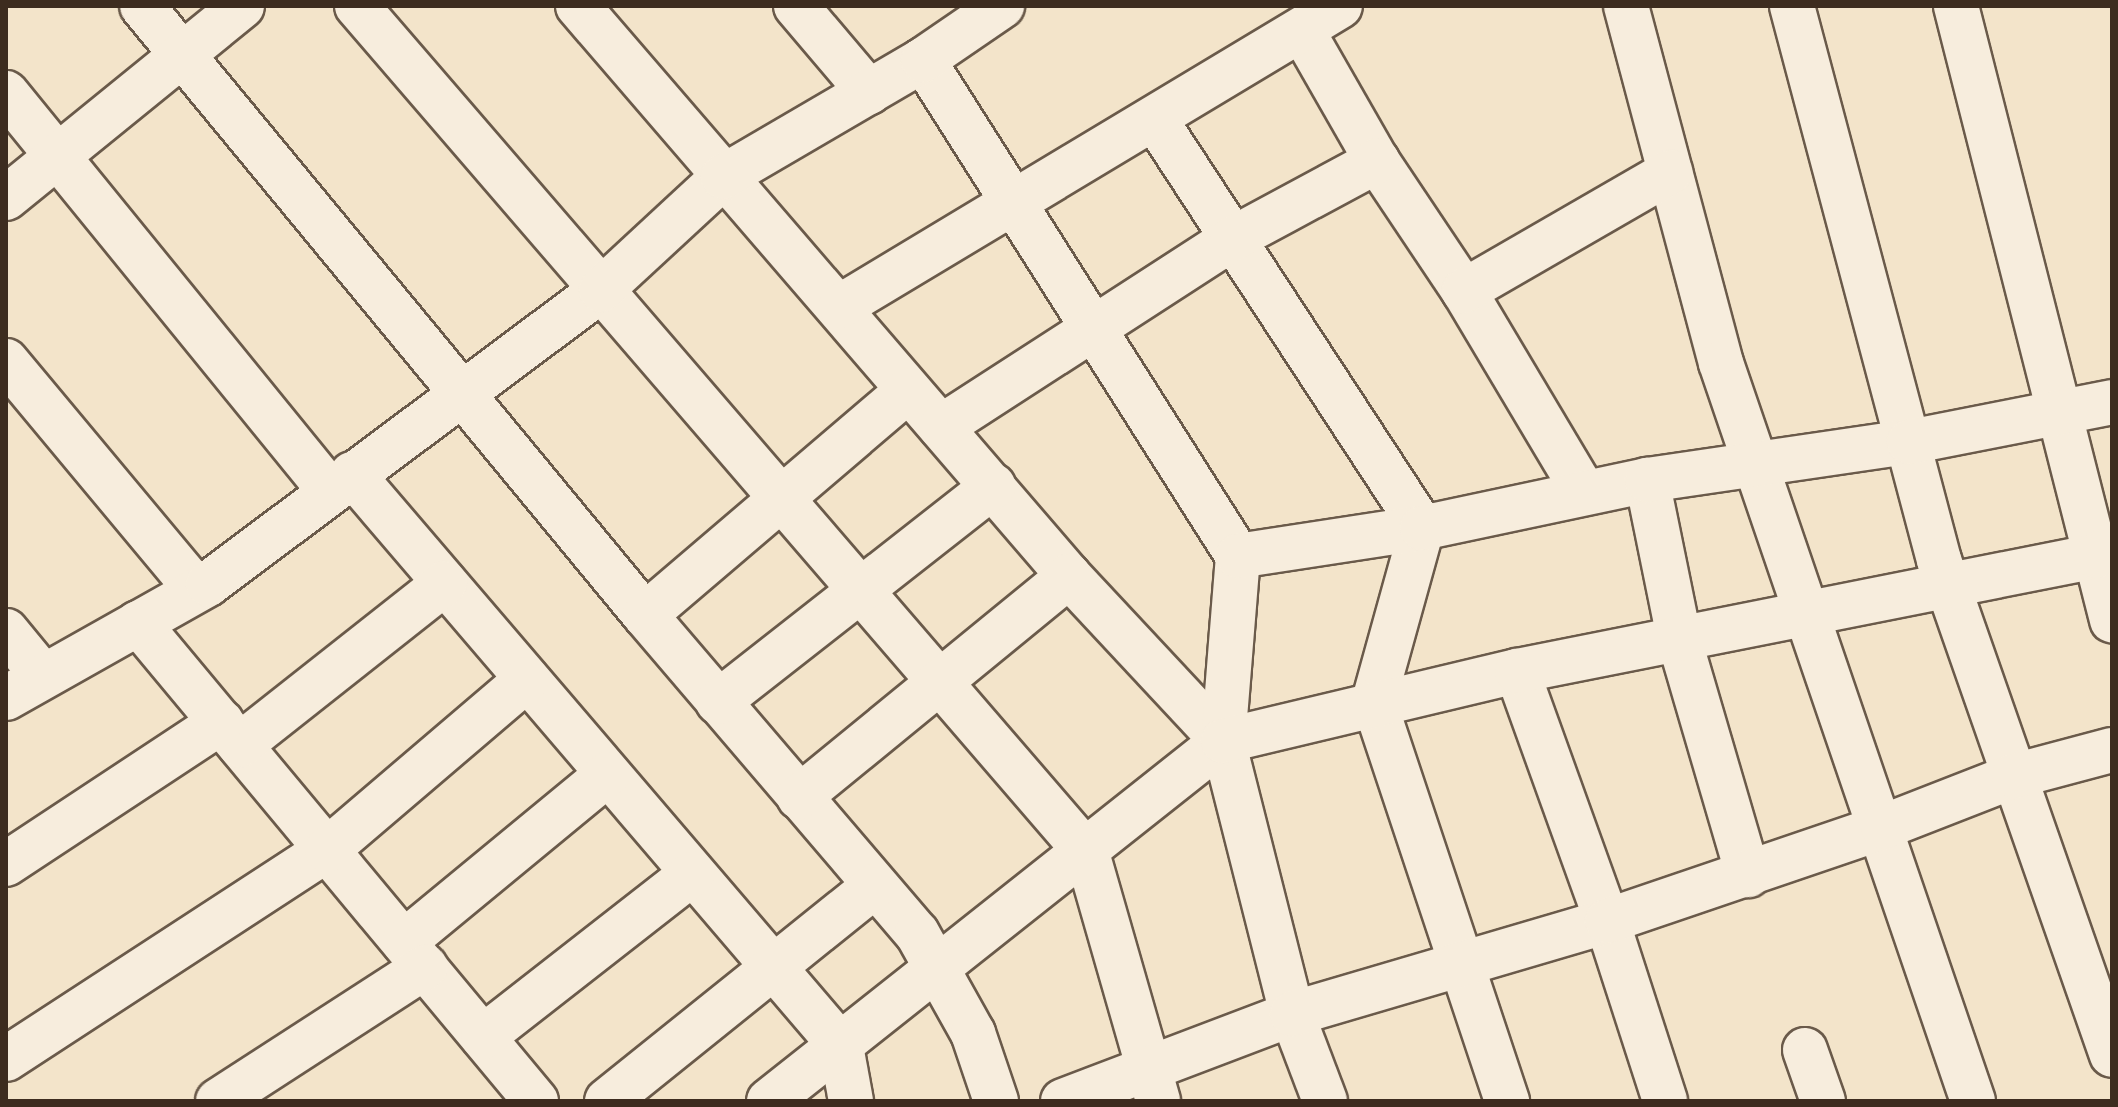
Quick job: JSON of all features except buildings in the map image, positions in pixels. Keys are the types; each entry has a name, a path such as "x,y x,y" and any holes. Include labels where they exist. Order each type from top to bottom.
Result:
{"street":[{"path":"142,6 645,615 917,933 973,1033 996,1101"},
{"path":"6,198 185,56 242,6"},
{"path":"357,6 1087,853 1152,1084"},
{"path":"578,6 723,177 841,306 908,390 1069,576 1223,741"},
{"path":"796,6 869,92"},
{"path":"6,698 197,590 464,395 601,290 723,177 923,60 1002,6"},
{"path":"841,306 1156,121 1303,32 1340,6"},
{"path":"1626,6 1721,363 1811,614 1973,1101"},
{"path":"1792,6 1947,585 2112,1055"},
{"path":"1956,6 2060,415 2104,550 2112,620"},
{"path":"1303,32 1377,161 1464,291 1583,491"},
{"path":"923,60 1017,201 1238,556 1223,741 1292,1014 1325,1101"},
{"path":"6,93 341,482 445,583 841,1046 851,1101"},
{"path":"1156,121 1422,528 1374,701 1507,1101"},
{"path":"941,427 1232,239 1377,161"},
{"path":"1464,291 1670,172"},
{"path":"6,361 197,590"},
{"path":"645,615 908,390"},
{"path":"1238,556 1422,528 1583,491 1909,442 2060,415 2112,402"},
{"path":"1647,480 1680,642 1748,875"},
{"path":"718,702 993,486"},
{"path":"769,1101 1087,853 1223,741 1374,701 1680,642 2104,550"},
{"path":"799,797 1069,576"},
{"path":"6,864 230,734 445,583"},
{"path":"138,623 483,1037 521,1096"},
{"path":"6,631 43,676"},
{"path":"1517,671 1607,921 1665,1101"},
{"path":"6,1059 327,850 527,679"},
{"path":"1063,1101 1152,1084 1292,1014 1607,921 1883,827 2014,776 2112,750"},
{"path":"218,1101 414,955 608,774"},
{"path":"483,1037 693,873"},
{"path":"607,1101 874,886"},
{"path":"1805,1050 1823,1101"}]}
